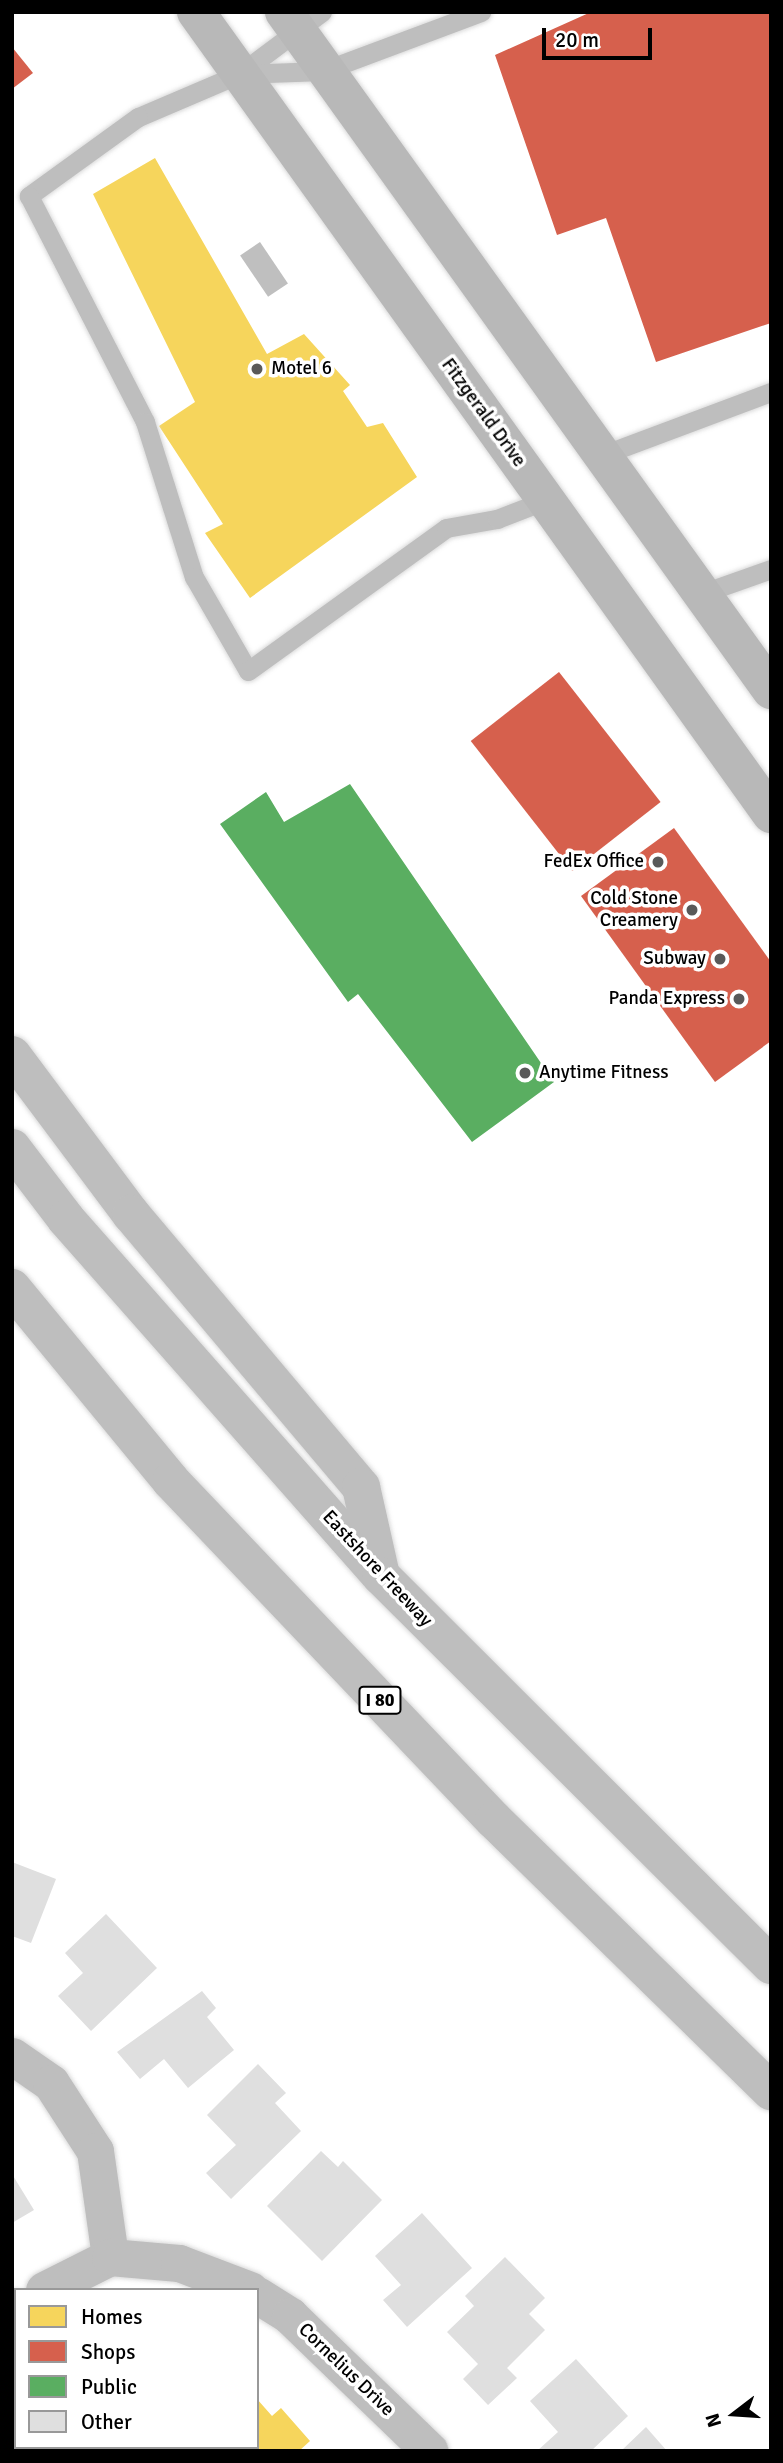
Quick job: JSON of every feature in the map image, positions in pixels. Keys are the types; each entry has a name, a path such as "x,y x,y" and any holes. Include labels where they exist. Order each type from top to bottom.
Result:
{"highway":[{"path":"12,1055 131,1214 360,1487 381,1576"},
{"name":"Eastshore Freeway","path":"12,1148 66,1219 381,1576 771,1965"},
{"name":"I 80","path":"12,1288 171,1481 494,1820 771,2091"}],"main road":[{"name":"Fitzgerald Drive","path":"196,12 771,814"},
{"path":"301,19 323,71 706,592 771,690"}],"street":[{"path":"12,2056 51,2083 94,2151 110,2257"},
{"path":"48,2288 110,2257 178,2263 245,2288"},
{"name":"Cornelius Drive","path":"259,2296 290,2316 429,2451"}],"lane":[{"path":"239,74 323,71 481,12"},
{"path":"301,19 239,74 138,117 29,196 145,422 194,577 248,671 446,528 497,519 546,500"},
{"path":"605,454 771,392"},
{"path":"706,592 771,569"}],"shaded area":[{"path":"260,242 288,283 268,297 240,255"}],"building: Homes":[{"name":"Motel 6","path":"155,158 267,354 304,334 350,385 343,391 367,427 383,423 417,477 250,598 205,533 223,524 159,426 195,402 93,194"},
{"path":"259,2401 272,2416 281,2408 310,2441 299,2451 158,2451 259,2449"},
{"path":"14,2440 14,2449 85,2451 12,2451"}],"building: Shops":[{"path":"591,12 771,12 771,323 656,362 606,218 557,235 495,55"},
{"path":"12,47 33,73 12,89"},
{"path":"559,672 661,802 572,871 471,741"},
{"path":"674,828 771,962 771,1041 715,1082 581,896"}],"building: Public":[{"path":"350,784 554,1082 472,1142 358,994 348,1002 220,824 266,792 284,822"}],"building: Other":[{"path":"12,1862 56,1879 31,1943 12,1936"},
{"path":"106,1914 157,1968 91,2031 58,1996 83,1973 65,1953"},
{"path":"202,1991 216,2008 207,2017 234,2050 188,2088 164,2059 140,2079 117,2052"},
{"path":"258,2064 286,2093 275,2103 301,2131 231,2199 206,2173 236,2145 207,2115"},
{"path":"321,2151 338,2167 343,2161 382,2200 322,2261 267,2206"},
{"path":"12,2174 34,2210 12,2223"},
{"path":"422,2213 472,2268 407,2327 383,2300 401,2285 375,2256"},
{"path":"505,2257 545,2298 529,2314 545,2330 507,2368 517,2378 488,2405 463,2379 478,2364 447,2332 474,2306 465,2296"},
{"path":"576,2359 628,2416 591,2451 537,2451 558,2432 530,2401"},
{"path":"646,2427 667,2451 621,2451"}],"place":[{"name":"Motel 6","path":"257,369"},
{"name":"FedEx Office","path":"658,862"},
{"name":"Cold Stone Creamery","path":"692,910"},
{"name":"Subway","path":"720,959"},
{"name":"Panda Express","path":"739,999"},
{"name":"Anytime Fitness","path":"525,1073"}]}
